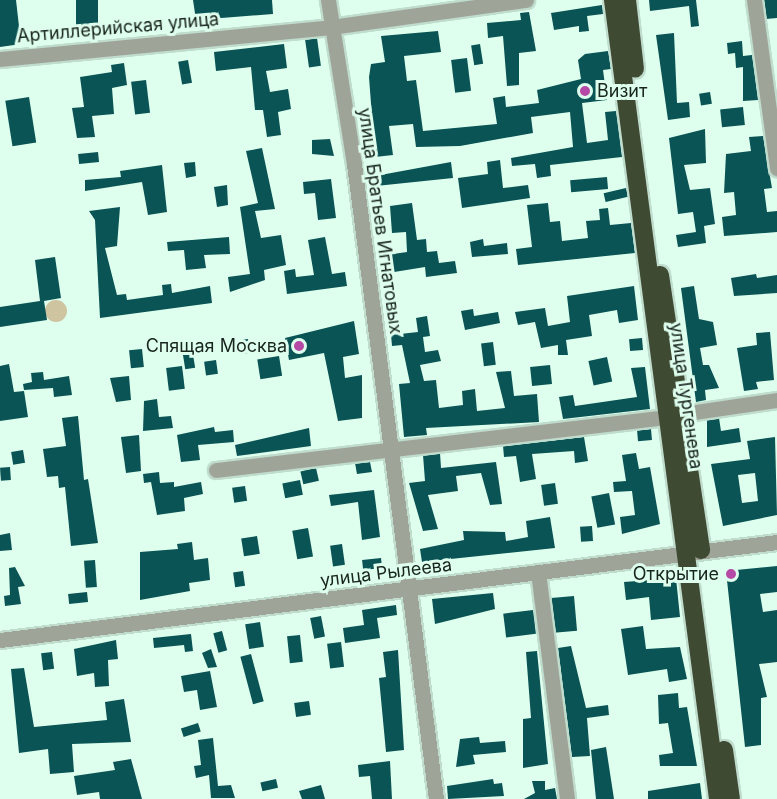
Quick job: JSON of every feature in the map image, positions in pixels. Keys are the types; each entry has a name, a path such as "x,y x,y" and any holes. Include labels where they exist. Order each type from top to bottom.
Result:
{"highway":[{"name":"улица Тургенева","path":"613,0 731,799"},
{"name":"улица Тургенева","path":"627,0 674,415"},
{"name":"улица Тургенева","path":"695,551 718,799"}],"street":[{"name":"улица Братьев Игнатовых","path":"328,0 392,448 436,799"},
{"name":"Артиллерийская улица","path":"0,59 331,27 526,0"},
{"path":"754,0 777,168"},
{"path":"216,470 674,415 777,400"},
{"name":"улица Рылеева","path":"0,640 777,542"},
{"path":"538,572 567,799"}],"shaded area":[{"path":"56,300 64,303 67,311 64,319 56,322 48,319 45,311 48,303"}],"building":[{"path":"0,0 16,0 21,44 0,47"},
{"path":"76,0 98,0 98,34 76,34"},
{"path":"193,0 272,0 273,14 196,20"},
{"path":"649,0 696,0 699,26 691,27 689,6 650,11"},
{"path":"764,0 777,0 777,18 766,19"},
{"path":"602,5 603,14 587,16 589,31 579,32 579,26 554,30 551,13"},
{"path":"529,12 536,51 519,53 519,85 507,86 503,36 488,38 487,23 521,20 520,13"},
{"path":"438,31 441,52 404,56 407,81 416,80 423,131 497,124 493,98 505,96 506,107 539,103 537,90 581,79 578,60 585,54 608,51 611,69 603,70 607,100 582,103 587,143 608,140 605,112 616,111 622,157 550,165 551,176 537,178 535,164 512,166 511,158 573,147 570,112 531,117 533,133 460,146 416,147 413,124 389,126 393,155 375,157 369,77 371,64 385,62 381,36"},
{"path":"674,33 677,103 689,102 690,117 668,120 656,35"},
{"path":"317,38 321,66 309,67 305,40"},
{"path":"742,41 743,56 752,55 758,100 743,101 743,67 736,68 735,53 728,54 727,43"},
{"path":"284,44 287,68 266,71 270,92 288,89 291,109 278,112 281,135 267,137 263,110 255,110 251,67 216,71 214,52"},
{"path":"480,44 483,64 474,65 471,45"},
{"path":"467,58 471,91 455,93 451,60"},
{"path":"188,60 192,83 182,84 178,62"},
{"path":"124,63 127,85 112,88 114,114 92,116 95,137 77,138 72,108 84,107 80,77 112,72 111,65"},
{"path":"146,80 150,113 135,115 131,82"},
{"path":"710,92 712,104 701,106 699,94"},
{"path":"29,97 36,142 12,146 5,101"},
{"path":"743,107 745,125 722,127 720,109"},
{"path":"705,129 706,163 684,165 690,190 710,188 715,224 704,226 706,243 678,247 676,235 696,232 693,212 678,214 669,138"},
{"path":"763,136 772,188 764,189 767,212 777,211 777,232 724,236 722,217 736,215 734,192 724,193 726,154 751,151 749,137"},
{"path":"330,139 334,156 312,154 312,140"},
{"path":"262,148 275,209 255,211 261,238 281,235 286,265 264,270 265,280 230,292 228,277 250,274 240,207 258,203 246,151"},
{"path":"98,152 99,162 79,164 78,154"},
{"path":"500,160 503,188 528,185 530,198 462,208 458,178 488,174 487,162"},
{"path":"195,162 196,176 186,178 184,163"},
{"path":"451,162 453,178 376,186 375,176"},
{"path":"162,165 167,212 148,215 142,182 85,191 85,180 121,177 120,171"},
{"path":"607,177 608,189 571,192 570,180"},
{"path":"331,179 336,218 318,220 315,193 304,194 303,182"},
{"path":"227,185 228,205 217,207 214,187"},
{"path":"626,188 628,197 606,202 604,193"},
{"path":"412,203 417,240 426,239 427,252 437,251 439,263 455,261 457,273 426,277 425,267 388,273 386,255 407,252 406,232 392,233 390,206"},
{"path":"548,203 550,222 560,221 562,241 588,238 586,221 600,220 599,209 608,208 610,225 631,223 635,253 518,265 516,249 532,247 527,205"},
{"path":"120,207 117,246 105,248 117,295 126,294 127,300 163,295 162,285 171,284 172,293 210,286 212,303 100,318 95,220 89,211"},
{"path":"229,237 230,254 204,255 206,268 186,270 184,250 168,251 167,242"},
{"path":"325,237 332,274 345,272 347,286 287,294 284,271 295,269 296,277 314,275 308,240"},
{"path":"483,239 484,246 507,243 508,254 472,257 470,242"},
{"path":"55,257 61,298 44,301 47,320 0,327 0,307 40,301 35,260"},
{"path":"756,274 757,278 777,275 777,293 734,296 731,278"},
{"path":"634,286 638,320 619,323 617,310 589,315 592,336 566,340 568,355 558,355 558,345 541,348 535,322 518,325 515,312 545,308 548,326 570,322 567,296"},
{"path":"694,286 699,319 713,322 717,345 700,348 703,365 709,365 719,388 705,390 706,400 696,402 681,288"},
{"path":"473,309 474,316 498,312 500,323 465,330 461,311"},
{"path":"427,316 430,336 423,337 425,352 438,350 441,361 420,365 424,381 436,380 439,408 463,405 462,391 475,389 477,411 505,408 496,372 511,371 514,396 537,394 539,422 426,428 427,435 404,437 399,384 410,383 402,345 392,346 391,335 418,332 416,318"},
{"path":"354,321 359,354 343,357 345,378 362,375 362,418 338,421 324,353 289,360 285,338"},
{"path":"770,332 774,380 756,382 758,389 744,391 737,348 757,345 756,333"},
{"path":"642,338 643,350 630,351 629,339"},
{"path":"248,339 250,353 241,354 239,340"},
{"path":"493,342 496,365 484,366 481,343"},
{"path":"192,348 195,368 185,369 182,350"},
{"path":"142,349 144,367 131,368 129,350"},
{"path":"279,356 282,376 260,379 257,359"},
{"path":"607,357 612,381 594,385 588,361"},
{"path":"216,360 218,374 206,376 204,362"},
{"path":"9,364 14,392 24,391 28,417 0,421 0,366"},
{"path":"550,365 552,384 532,386 530,367"},
{"path":"182,366 185,389 169,391 166,368"},
{"path":"645,367 650,409 563,419 559,397 573,395 575,406 637,397 631,368"},
{"path":"43,372 44,380 69,376 72,395 54,397 53,388 24,390 23,384 32,382 31,373"},
{"path":"129,376 131,400 116,402 110,378"},
{"path":"157,399 159,417 171,416 173,428 143,431 144,401"},
{"path":"78,416 84,480 88,479 98,543 71,546 65,487 59,488 58,476 47,477 43,449 66,446 62,418"},
{"path":"719,418 721,431 739,428 741,442 707,447 707,420"},
{"path":"214,427 215,432 233,430 234,442 198,445 200,460 181,462 177,435"},
{"path":"309,428 311,446 237,456 235,445"},
{"path":"651,429 652,440 638,441 637,430"},
{"path":"139,435 141,471 126,473 121,437"},
{"path":"584,437 588,461 575,463 574,451 532,454 536,479 520,482 516,456 504,457 503,446"},
{"path":"775,437 777,515 723,526 711,464 750,459 747,441","holes":["755,473 758,501 742,503 738,475"]},
{"path":"23,450 25,463 13,465 11,452"},
{"path":"440,453 441,468 496,462 502,504 490,505 481,473 456,476 458,491 428,495 438,529 423,531 409,483 425,481 423,455"},
{"path":"636,453 639,469 650,467 660,524 622,534 620,517 635,515 632,491 614,492 613,482 626,481 622,455"},
{"path":"370,462 372,472 357,474 355,463"},
{"path":"10,467 11,480 1,481 0,468"},
{"path":"316,468 319,481 303,484 300,472"},
{"path":"159,472 160,483 174,482 174,487 201,482 203,494 184,498 185,511 157,515 151,482 144,483 143,474"},
{"path":"300,480 303,495 285,498 282,483"},
{"path":"555,483 558,504 544,506 541,485"},
{"path":"245,486 247,501 234,503 232,488"},
{"path":"374,490 380,537 362,540 358,502 331,506 329,495"},
{"path":"609,493 615,524 597,528 591,496"},
{"path":"550,517 555,548 422,562 420,549 464,540 463,531 505,532 506,541 528,537 526,521"},
{"path":"592,526 593,541 581,542 580,527"},
{"path":"308,528 313,557 297,559 292,531"},
{"path":"10,533 12,550 0,551 0,535"},
{"path":"257,536 260,554 244,556 241,539"},
{"path":"192,542 194,560 208,558 210,580 189,583 190,591 140,600 140,552 178,549 177,544"},
{"path":"342,544 345,565 333,566 330,546"},
{"path":"381,558 382,568 363,570 362,560"},
{"path":"95,560 97,587 86,588 84,561"},
{"path":"777,566 777,592 760,594 763,612 777,610 777,662 759,664 767,697 761,698 761,745 745,747 726,571"},
{"path":"15,567 25,586 18,587 21,604 5,606 4,596 10,595 9,568"},
{"path":"243,571 245,586 235,587 233,572"},
{"path":"676,578 680,617 651,620 649,597 626,600 624,582"},
{"path":"87,592 88,602 69,604 68,594"},
{"path":"493,593 495,609 435,624 432,599"},
{"path":"574,596 577,631 554,633 551,598"},
{"path":"396,605 397,615 377,618 380,638 345,643 343,628 364,625 362,610"},
{"path":"533,610 536,634 506,637 503,614"},
{"path":"321,616 325,637 314,639 310,618"},
{"path":"260,622 264,647 249,649 245,624"},
{"path":"643,626 646,649 680,647 687,679 669,682 667,669 628,675 621,629"},
{"path":"222,631 227,650 218,653 213,633"},
{"path":"191,634 193,651 185,652 184,645 154,648 153,638"},
{"path":"300,635 303,662 290,663 287,636"},
{"path":"116,640 118,659 108,660 109,686 95,687 94,673 77,676 74,649"},
{"path":"341,642 344,667 330,669 327,644"},
{"path":"571,646 586,708 608,705 609,715 587,718 590,756 572,757 558,648"},
{"path":"211,649 217,667 208,668 202,653"},
{"path":"398,650 404,750 386,752 379,678 386,677 383,652"},
{"path":"537,651 548,764 523,768 523,719 531,718 526,652"},
{"path":"52,652 54,669 43,670 41,653"},
{"path":"251,654 264,701 253,704 240,657"},
{"path":"24,668 34,727 107,720 105,702 124,699 131,742 72,744 74,772 50,774 48,749 19,753 11,669"},
{"path":"210,671 217,707 200,710 197,690 184,692 181,676"},
{"path":"678,693 679,708 687,707 697,766 660,766 659,755 673,753 668,723 659,724 658,695"},
{"path":"309,701 311,715 296,717 294,703"},
{"path":"198,723 201,732 184,737 181,729"},
{"path":"479,737 480,743 505,741 506,752 473,755 475,764 456,767 460,739"},
{"path":"213,738 218,786 231,785 235,798 211,798 209,775 196,778 194,766 201,765 198,740"},
{"path":"606,747 614,799 596,799 591,750"},
{"path":"131,759 142,799 100,799 99,792 77,795 74,776 115,770 113,762"},
{"path":"390,761 392,799 372,799 370,776 359,777 358,765"},
{"path":"276,779 278,788 262,791 260,783"},
{"path":"493,779 494,784 502,783 504,796 448,799 447,786"},
{"path":"532,781 545,781 545,790 555,788 557,799 524,799 535,793"},
{"path":"700,783 702,799 648,799 648,791"},
{"path":"321,785 325,799 302,799 299,791"}],"place":[{"name":"Визит","path":"585,91"},
{"name":"Спящая Москва","path":"299,346"},
{"name":"Открытие","path":"731,574"}]}
